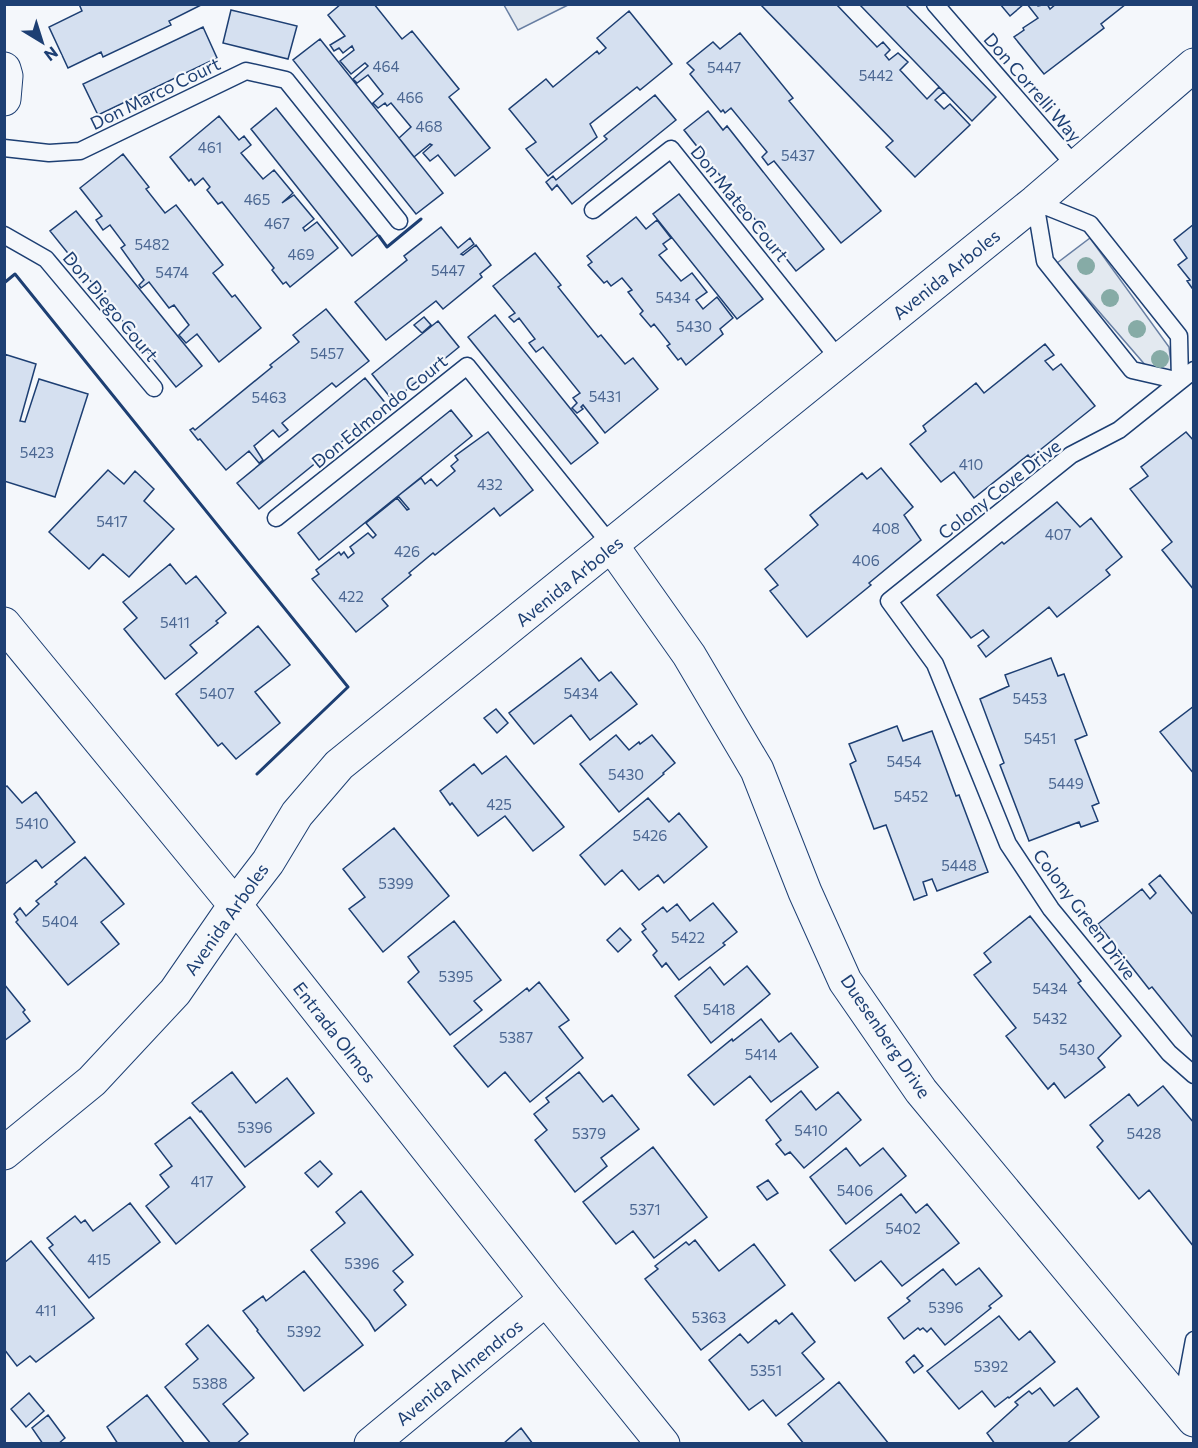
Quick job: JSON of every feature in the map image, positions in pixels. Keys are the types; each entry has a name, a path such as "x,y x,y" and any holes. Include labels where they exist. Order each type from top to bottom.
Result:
{"street":[{"name":"Avenida Arboles","path":"4,1153 93,1081 175,992 267,862 297,814 339,765 1077,168 1194,65"},
{"path":"4,69 6,76 4,99"},
{"name":"Duesenberg Drive","path":"612,546 689,655 757,770 805,892 845,981 921,1091 1190,1409"},
{"name":"Entrada Olmos","path":"4,624 235,905 546,1299 663,1443"},
{"name":"Avenida Almendros","path":"371,1443 546,1299"}],"lane":[{"name":"Don Correlli Way","path":"936,5 1077,168"},
{"name":"Don Marco Court","path":"4,148 49,153 80,151 246,71 286,80 399,221"},
{"name":"Don Mateo Court","path":"593,210 671,149 839,359"},
{"path":"1035,202 1090,224 1179,336 1180,381 1132,370 1045,261 1035,202"},
{"name":"Don Diego Court","path":"4,235 46,260 154,388"},
{"name":"Don Edmondo Court","path":"276,518 467,366 612,546"},
{"name":"Colony Cove Drive","path":"889,601 1071,455 1119,430 1194,370"},
{"name":"Colony Green Drive","path":"889,601 935,664 1008,844 1052,909 1170,1053 1194,1075"},
{"path":"1190,1409 1194,1340"}],"shaded area":[{"path":"504,5 568,5 518,30"},
{"path":"1090,238 1169,347 1172,372 1147,367 1057,263"}],"building":[{"path":"79,4 203,4 169,21 171,25 103,57 101,52 68,68 49,27 82,11"},
{"path":"341,4 374,4 402,39 412,31 459,89 449,97 490,148 455,176 438,155 430,161 423,153 432,145 430,144 414,157 399,138 411,127 391,103 387,106 385,103 378,108 373,103 383,94 368,75 357,83 353,79 368,66 365,63 351,74 340,61 354,50 352,46 343,53 339,48 334,51 330,45 345,36 328,15"},
{"path":"760,4 836,4 877,47 883,42 890,50 885,55 889,60 898,53 908,62 900,70 927,99 939,87 944,92 935,100 944,109 950,104 970,125 915,177 886,147 893,141"},
{"path":"859,4 905,4 996,97 972,121"},
{"path":"1000,4 1024,4 1010,16"},
{"path":"1027,4 1038,6 1047,4 1050,9 1056,4 1126,4 1101,24 1104,28 1044,74 1014,37 1038,18"},
{"path":"231,10 297,26 288,59 223,43"},
{"path":"629,11 672,64 640,90 637,87 590,124 597,137 548,176 526,149 536,142 509,109 546,79 553,87 597,51 599,54 606,48 597,38"},
{"path":"203,27 217,58 98,115 83,84"},
{"path":"740,33 793,98 789,101 881,211 841,243 774,161 768,165 762,157 767,152 731,108 725,113 723,110 721,112 690,74 694,70 687,63 713,42 720,49"},
{"path":"320,39 443,193 416,214 293,60"},
{"path":"655,95 676,120 572,204 557,185 552,190 546,182 553,176 556,180 607,139 604,136"},
{"path":"276,108 378,235 352,256 251,129"},
{"path":"708,111 723,130 727,126 824,249 796,271 684,130"},
{"path":"219,116 239,140 244,136 251,145 241,153 263,179 274,170 293,193 282,203 294,195 314,219 303,228 305,231 317,222 338,248 290,287 286,282 283,284 272,270 274,268 222,202 218,204 207,190 210,187 203,178 195,185 191,179 189,181 170,157"},
{"path":"123,154 149,187 146,189 165,213 176,205 223,265 213,273 232,297 235,295 261,328 219,362 197,334 186,343 179,335 189,325 174,305 169,308 149,282 141,288 139,285 144,280 121,248 125,245 110,225 103,230 96,220 102,216 80,188"},
{"path":"679,194 763,299 737,319 653,214"},
{"path":"76,211 202,366 176,387 50,231"},
{"path":"636,217 646,229 657,220 671,238 663,244 667,249 659,255 681,281 692,273 707,292 696,300 703,309 717,297 733,318 720,329 723,334 686,365 681,358 678,360 667,346 670,344 654,324 651,327 640,314 643,311 628,292 632,290 622,278 611,286 607,281 604,283 588,265 592,262 587,256"},
{"path":"1194,224 1194,287 1192,288 1187,281 1190,280 1178,265 1187,258 1174,240"},
{"path":"441,227 458,248 470,238 474,244 461,254 463,255 476,245 491,265 480,274 482,277 443,309 436,301 386,340 355,302 407,260 404,256"},
{"path":"535,253 561,285 558,287 598,337 601,335 625,364 633,358 658,389 605,433 583,405 581,407 583,409 577,413 572,408 577,403 573,398 580,393 543,347 536,352 529,343 535,339 519,318 514,322 509,317 515,313 493,286"},
{"path":"326,309 369,361 336,387 332,383 282,423 288,430 279,437 273,430 254,446 263,460 259,463 249,451 226,470 190,430 193,428 195,430 272,367 270,365 299,342 293,335"},
{"path":"495,315 598,443 571,464 468,337"},
{"path":"424,317 431,325 422,333 414,325"},
{"path":"438,321 459,347 393,401 372,374"},
{"path":"1045,344 1054,355 1045,361 1053,370 1061,364 1095,406 1030,458 1028,455 974,498 954,472 941,482 910,444 926,431 923,426 976,383 984,393"},
{"path":"4,354 36,364 20,421 25,422 39,379 88,394 55,497 4,481"},
{"path":"365,378 387,405 259,509 237,483"},
{"path":"451,410 472,436 319,560 298,533"},
{"path":"488,432 533,490 500,516 494,508 435,555 433,553 382,599 388,606 356,632 312,579 319,574 316,570 339,552 341,555 344,552 348,558 354,553 350,547 368,533 373,538 376,535 366,523 397,498 407,510 409,509 398,496 421,478 425,484 431,479 437,486 455,471 451,466 458,460 455,456"},
{"path":"1186,432 1194,441 1194,590 1162,550 1172,542 1130,489 1148,476 1141,467"},
{"path":"881,468 913,507 904,515 921,540 869,583 871,585 807,637 770,591 778,585 765,569 818,525 810,515 862,473 867,479"},
{"path":"108,470 124,484 135,471 154,489 144,501 174,529 129,577 103,554 89,569 49,532"},
{"path":"1057,502 1080,527 1091,518 1122,557 1106,570 1110,575 1057,617 1049,607 986,657 978,646 989,637 983,630 971,638 937,595 1002,542 1004,544"},
{"path":"170,564 186,584 196,576 226,613 216,621 218,623 190,645 197,653 165,679 124,629 137,618 123,602"},
{"path":"258,626 290,665 255,692 280,723 236,759 222,743 218,746 176,694"},
{"path":"581,658 599,681 611,672 637,704 590,740 571,715 534,744 509,713"},
{"path":"1051,658 1058,676 1064,674 1087,735 1075,740 1099,803 1092,806 1098,821 1081,827 1079,822 1029,841 1000,765 1004,763 980,699 1009,686 1005,675"},
{"path":"1194,706 1194,774 1160,732"},
{"path":"496,709 508,723 497,733 484,718"},
{"path":"897,726 903,741 932,731 988,872 937,891 932,879 923,882 927,895 914,900 886,825 874,829 850,764 856,761 849,744"},
{"path":"616,735 629,750 652,735 675,763 619,812 580,764"},
{"path":"506,756 564,827 533,851 505,816 478,836 440,791 474,764 482,774"},
{"path":"7,786 22,803 36,792 75,842 42,868 36,860 4,885 4,788"},
{"path":"648,798 669,822 679,813 707,847 664,883 658,875 639,890 622,870 605,885 580,855"},
{"path":"394,828 449,896 383,952 349,909 365,897 343,869"},
{"path":"85,857 124,904 101,922 119,944 68,985 16,922 18,920 14,914 20,908 26,916 39,904 36,901 57,884 55,882"},
{"path":"1160,875 1194,916 1194,1039 1152,987 1149,989 1098,924 1142,889 1150,899 1156,893 1149,884"},
{"path":"713,903 737,932 723,943 725,945 679,980 666,963 662,967 653,955 657,951 642,932 646,929 642,924 663,907 667,912 677,904 690,921"},
{"path":"1030,916 1081,981 1078,983 1121,1036 1098,1058 1105,1067 1065,1098 1054,1083 1048,1089 1006,1036 1016,1028 974,975 991,962 984,953"},
{"path":"454,921 501,980 474,1001 482,1010 450,1035 408,982 419,972 408,957"},
{"path":"620,928 631,940 618,952 607,940"},
{"path":"747,966 770,994 711,1043 675,996 710,967 724,985"},
{"path":"539,982 569,1020 559,1027 583,1058 530,1102 505,1072 488,1087 454,1046 527,988 529,991"},
{"path":"4,984 25,1010 23,1012 30,1021 4,1041"},
{"path":"761,1019 779,1042 791,1033 818,1067 771,1102 750,1076 714,1105 688,1075"},
{"path":"232,1072 256,1103 287,1078 314,1113 245,1167 201,1111 192,1103"},
{"path":"579,1072 603,1102 612,1095 639,1129 601,1158 607,1166 575,1192 535,1140 547,1130 534,1114 549,1102 546,1098"},
{"path":"1163,1086 1194,1123 1194,1247 1149,1190 1139,1199 1097,1147 1103,1141 1090,1125 1129,1094 1138,1106"},
{"path":"801,1091 816,1110 838,1092 861,1120 804,1168 790,1152 785,1155 776,1144 781,1140 766,1120"},
{"path":"190,1117 245,1187 176,1244 146,1206 169,1187 160,1175 172,1166 155,1144"},
{"path":"653,1147 707,1217 654,1258 633,1231 616,1244 583,1202"},
{"path":"846,1148 860,1166 883,1148 906,1176 846,1224 810,1177"},
{"path":"320,1161 332,1174 318,1187 305,1173"},
{"path":"768,1180 778,1193 767,1200 757,1187"},
{"path":"361,1191 413,1255 393,1271 403,1282 394,1290 406,1305 375,1331 311,1250 345,1223 336,1212"},
{"path":"901,1194 916,1213 927,1204 959,1243 902,1286 881,1261 855,1281 830,1250"},
{"path":"130,1203 160,1242 89,1298 49,1248 53,1245 47,1238 75,1216 81,1223 85,1220 93,1231"},
{"path":"695,1240 719,1271 754,1244 785,1285 701,1350 645,1279 658,1269 655,1266 686,1242 689,1245"},
{"path":"31,1241 94,1318 36,1362 30,1356 17,1366 4,1349 4,1263"},
{"path":"979,1268 1002,1296 989,1306 991,1308 945,1345 931,1328 927,1332 923,1328 920,1330 918,1328 904,1339 888,1318 910,1301 907,1298 943,1269 956,1285"},
{"path":"304,1271 363,1345 304,1391 243,1311 263,1296 266,1301"},
{"path":"792,1313 815,1342 802,1353 824,1379 776,1416 763,1400 749,1410 709,1360 740,1334 748,1343 776,1320 779,1324"},
{"path":"999,1316 1019,1340 1030,1331 1055,1362 995,1407 982,1391 959,1409 927,1371"},
{"path":"208,1325 254,1378 223,1404 248,1434 236,1444 211,1444 165,1387 198,1359 186,1344"},
{"path":"914,1355 923,1366 914,1373 906,1362"},
{"path":"839,1382 889,1444 804,1444 788,1424"},
{"path":"1040,1388 1054,1406 1077,1388 1099,1417 1066,1444 995,1444 987,1433 1018,1405 1015,1402 1029,1391 1032,1394"},
{"path":"29,1393 44,1411 26,1427 11,1409"},
{"path":"147,1395 185,1444 118,1444 107,1427"},
{"path":"48,1415 65,1438 58,1444 43,1444 32,1428"},
{"path":"521,1428 533,1444 503,1444"}],"wall":[{"path":"379,236 387,247 421,219"},
{"path":"4,283 15,274 348,687 257,774"}]}
